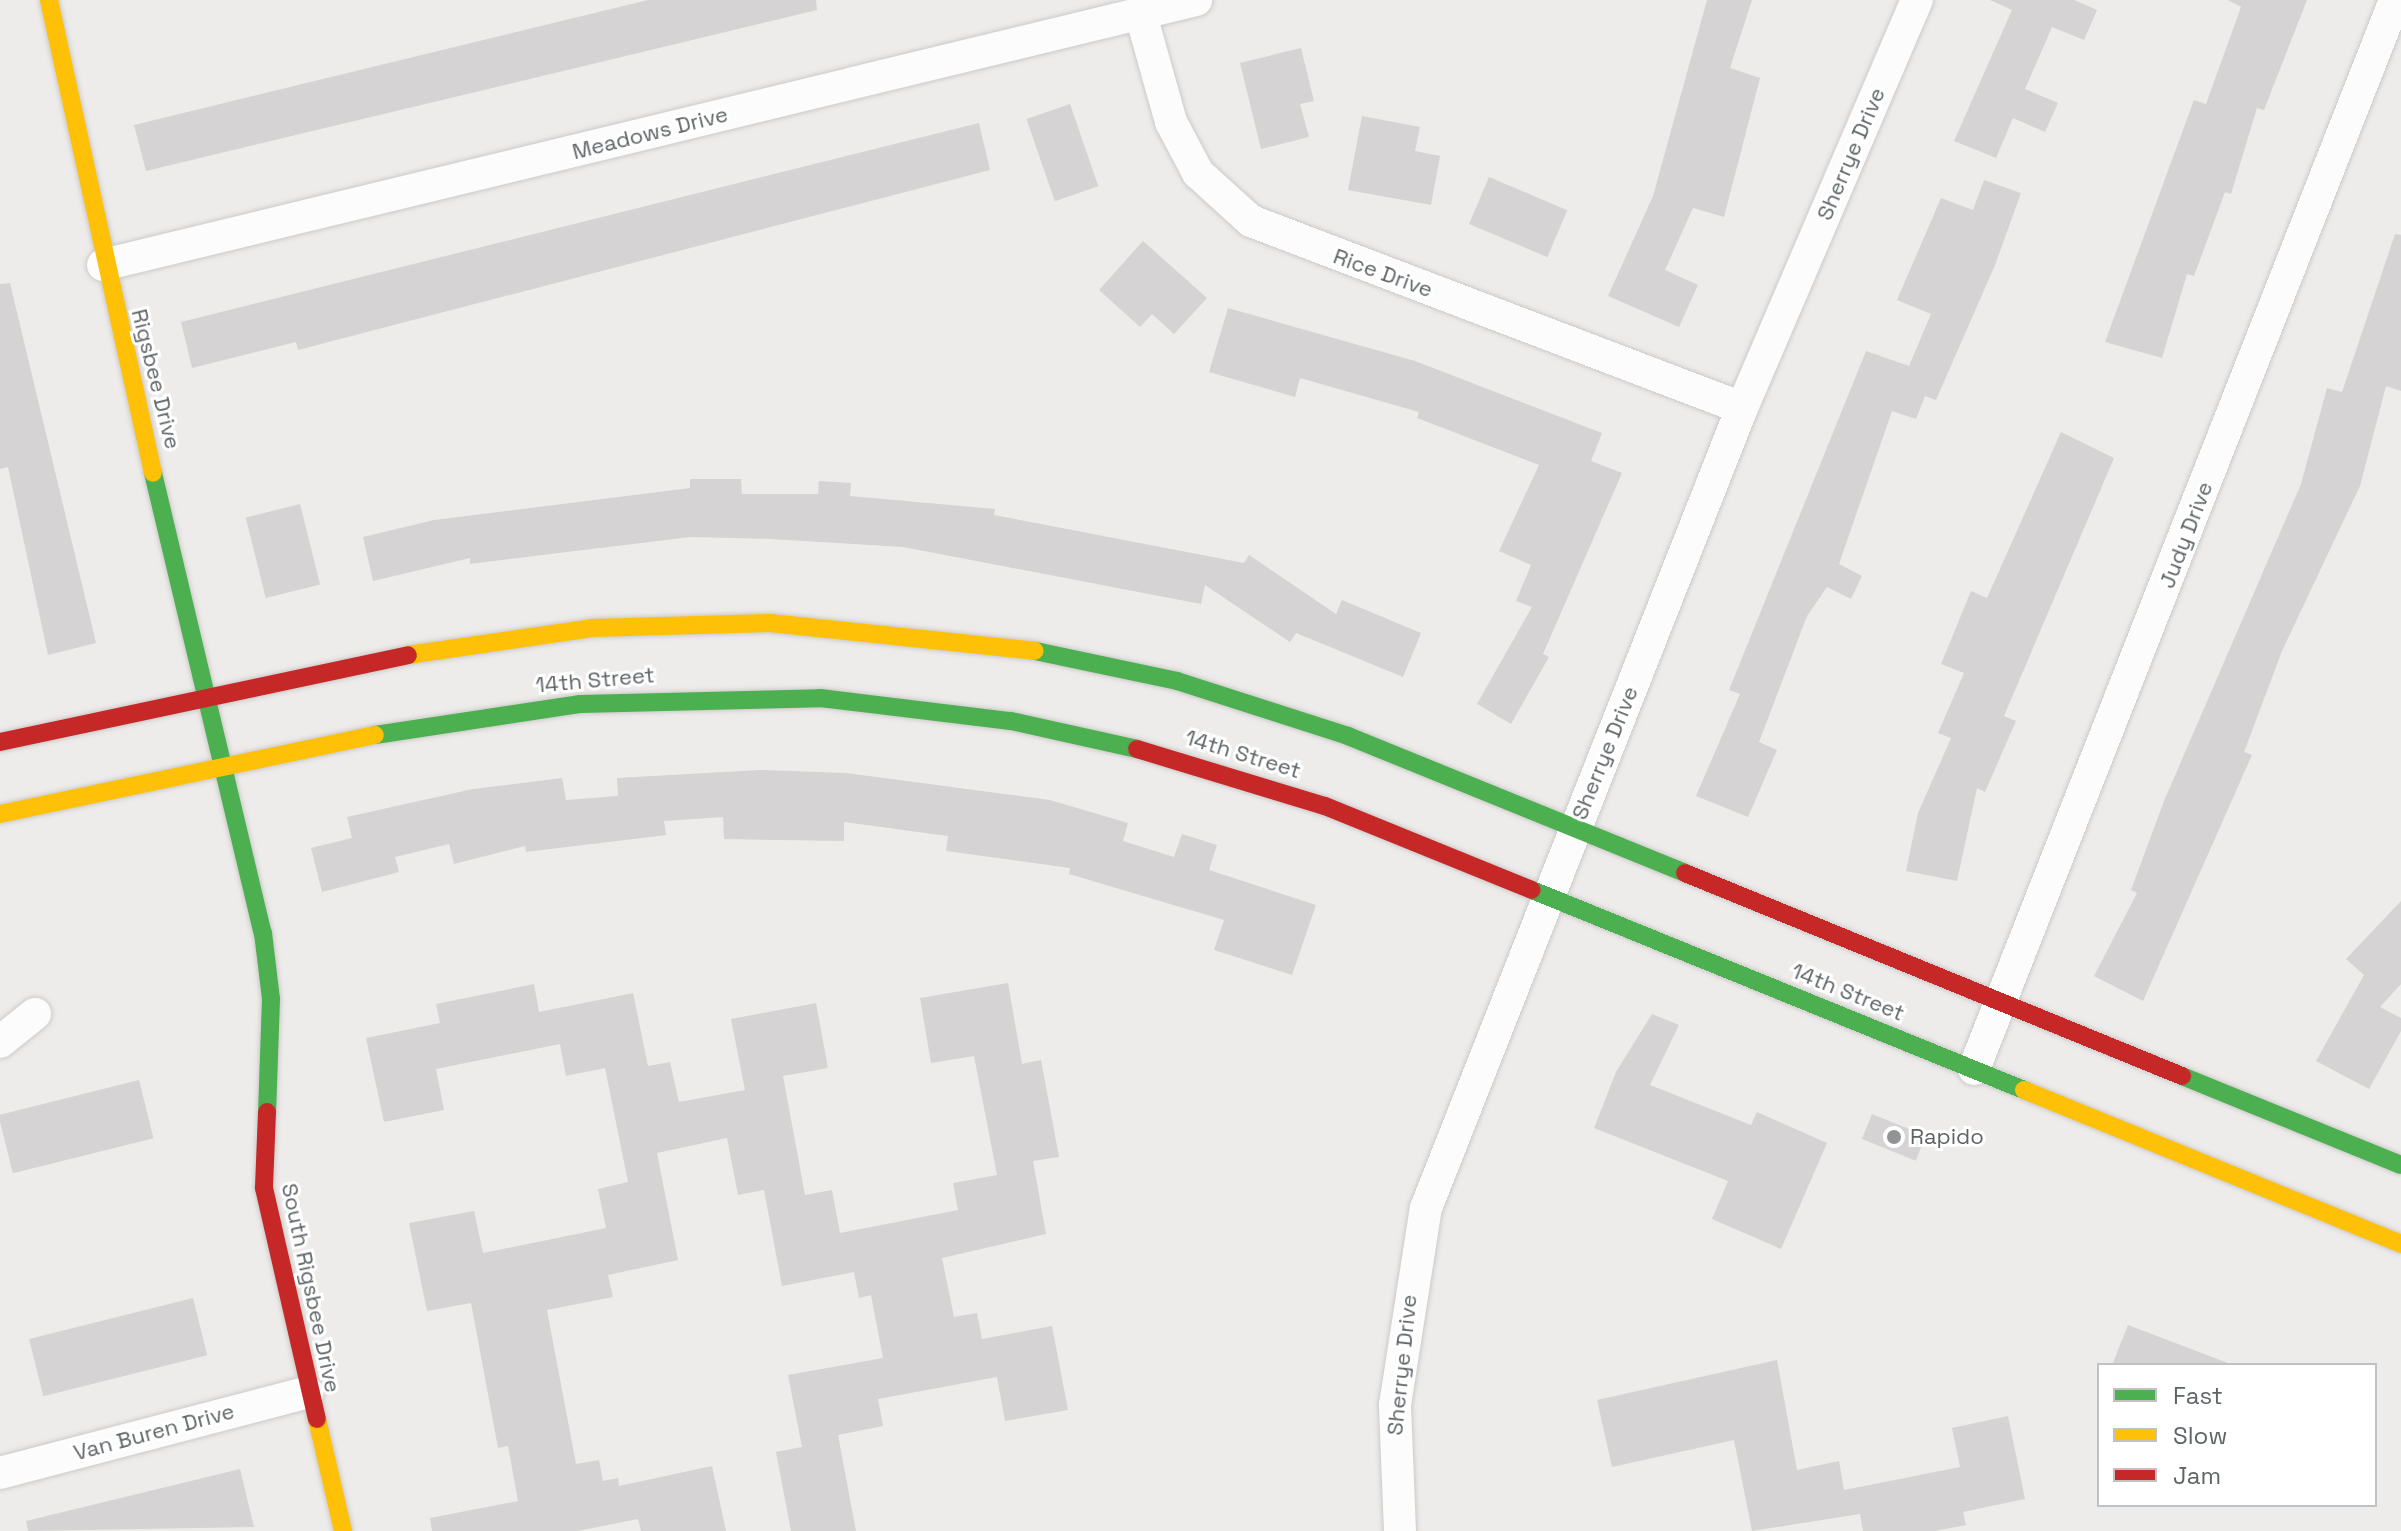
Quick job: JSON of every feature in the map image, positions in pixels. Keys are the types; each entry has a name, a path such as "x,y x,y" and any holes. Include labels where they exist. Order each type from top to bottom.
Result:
{"main road":[{"name":"Rigsbee Drive","path":"49,0 103,265 224,768"},
{"path":"0,742 445,648 578,629 770,623 886,630 1063,655 1177,681 1348,736 2401,1165"},
{"name":"14th Street","path":"0,814 425,725 581,704 746,696 887,703 1011,721 1210,768 1548,895 2400,1242"},
{"name":"South Rigsbee Drive","path":"224,768 268,967 264,1188 308,1392 343,1531"}],"street":[{"name":"Meadows Drive","path":"103,265 1196,0"},
{"name":"Sherrye Drive","path":"1400,1531 1395,1405 1426,1208 1742,408 1917,0"},
{"name":"Judy Drive","path":"1974,1069 2003,1002 2395,0"},
{"name":"Rice Drive","path":"1141,15 1171,122 1198,173 1251,221 1742,408"},
{"path":"0,1042 35,1014"},
{"name":"Van Buren Drive","path":"0,1473 308,1392"}],"building":[{"path":"648,0 816,0 817,10 146,171 134,125"},
{"path":"1707,0 1752,0 1730,68 1760,78 1724,217 1693,208 1665,270 1698,285 1679,327 1608,296 1653,196"},
{"path":"1990,0 2074,0 2097,10 2084,40 2052,27 2025,89 2058,103 2045,132 2013,118 1996,158 1954,141 2012,10"},
{"path":"2228,0 2307,0 2264,110 2257,108 2231,194 2225,192 2194,276 2187,274 2162,358 2105,342 2194,100 2206,104 2241,7"},
{"path":"1301,48 1314,101 1300,104 1309,137 1261,149 1240,63"},
{"path":"1070,104 1098,186 1055,201 1027,119"},
{"path":"1362,116 1420,127 1415,151 1440,156 1431,205 1348,190"},
{"path":"979,123 990,170 298,350 296,342 192,368 181,322"},
{"path":"1489,177 1567,210 1547,257 1469,224"},
{"path":"1984,180 2021,193 1995,265 1936,400 1925,396 1916,419 1892,411 1839,564 1862,576 1851,599 1827,587 1807,616 1759,742 1777,750 1748,817 1696,796 1740,694 1729,690 1866,351 1909,366 1931,314 1897,300 1941,198 1973,210"},
{"path":"2395,234 2401,235 2401,391 2386,386 2360,486 2282,651 2244,752 2252,755 2143,1001 2094,976 2137,893 2131,890 2164,801 2301,484 2327,388 2342,392"},
{"path":"1143,241 1207,298 1174,334 1152,314 1140,327 1099,290"},
{"path":"10,283 96,643 48,655 8,467 0,469 0,284"},
{"path":"1228,308 1415,361 1602,433 1591,461 1622,473 1543,654 1549,657 1511,724 1477,704 1532,607 1516,601 1531,565 1499,551 1539,465 1417,418 1419,412 1300,378 1295,397 1209,372"},
{"path":"2061,432 2114,458 2004,716 2016,721 1985,792 1977,788 1957,881 1906,871 1918,813 1951,738 1938,733 1964,673 1941,664 1971,591 1987,598"},
{"path":"690,479 741,479 742,494 818,494 819,481 851,483 850,496 995,509 994,515 1244,563 1249,555 1336,614 1342,600 1421,633 1403,677 1296,633 1290,642 1205,585 1201,604 903,547 771,539 690,537 470,564 470,558 373,581 363,537 434,520 690,488"},
{"path":"300,504 320,585 266,598 246,518"},
{"path":"760,770 846,773 1050,800 1128,823 1123,841 1174,857 1182,834 1217,845 1209,870 1316,905 1292,975 1214,950 1224,920 1069,874 1070,868 946,851 948,836 844,822 844,841 724,839 723,817 664,821 666,835 526,852 525,846 454,864 449,844 395,857 399,872 322,892 311,848 352,838 347,817 473,789 562,778 566,800 618,796 617,778"},
{"path":"2401,901 2401,984 2380,1007 2401,1018 2401,1031 2369,1089 2316,1061 2364,975 2346,959"},
{"path":"1008,983 1022,1064 1041,1060 1059,1157 1033,1161 1046,1234 942,1258 954,1317 977,1313 982,1339 1052,1326 1068,1410 1005,1421 997,1377 878,1399 883,1426 838,1435 856,1531 791,1531 776,1452 802,1447 788,1375 883,1358 871,1295 859,1298 854,1272 782,1286 764,1190 738,1195 727,1138 657,1153 678,1260 608,1275 613,1297 547,1310 576,1464 599,1460 603,1481 618,1478 619,1486 712,1466 726,1531 641,1531 638,1519 578,1531 432,1531 430,1518 518,1501 508,1446 498,1448 471,1303 427,1311 409,1223 474,1211 483,1253 606,1228 598,1189 628,1182 605,1068 566,1076 560,1044 436,1069 444,1110 384,1122 366,1038 440,1023 436,1004 534,984 539,1012 633,993 648,1066 670,1062 679,1102 745,1090 731,1019 816,1003 828,1068 783,1076 805,1195 832,1190 840,1233 958,1210 953,1183 997,1175 974,1056 931,1063 920,998"},
{"path":"1652,1014 1679,1025 1650,1085 1751,1125 1757,1112 1827,1143 1781,1249 1712,1219 1728,1181 1594,1128 1616,1072"},
{"path":"139,1080 154,1138 13,1173 0,1115"},
{"name":"Rapido","path":"1872,1114 1926,1136 1916,1161 1862,1139"},
{"path":"193,1298 207,1355 43,1396 29,1339"},
{"path":"2128,1325 2228,1363 2113,1363"},
{"path":"1777,1360 1797,1470 1839,1461 1844,1490 1960,1467 1952,1428 2008,1416 2025,1499 1963,1512 1966,1525 1935,1531 1863,1531 1860,1514 1752,1531 1734,1440 1612,1467 1597,1400"},
{"path":"240,1469 254,1527 28,1531 26,1521"}],"traffic: fast":[{"path":"153,473 263,933 271,999 267,1112"},
{"path":"1035,651 1177,681 1348,736 1685,873"},
{"path":"375,735 581,704 820,698 1011,721 1137,749"},
{"path":"1532,890 2024,1090"},
{"path":"2182,1076 2401,1165"}],"traffic: slow":[{"path":"49,0 153,473"},
{"path":"408,655 592,628 770,623 1035,651"},
{"path":"0,814 375,735"},
{"path":"2024,1090 2401,1244"},
{"path":"317,1419 343,1531"}],"traffic: jam":[{"path":"0,742 408,655"},
{"path":"1137,749 1325,806 1532,890"},
{"path":"1685,873 2182,1076"},
{"path":"267,1112 264,1188 317,1419"}],"place":[{"name":"Rapido","path":"1894,1137"}]}
